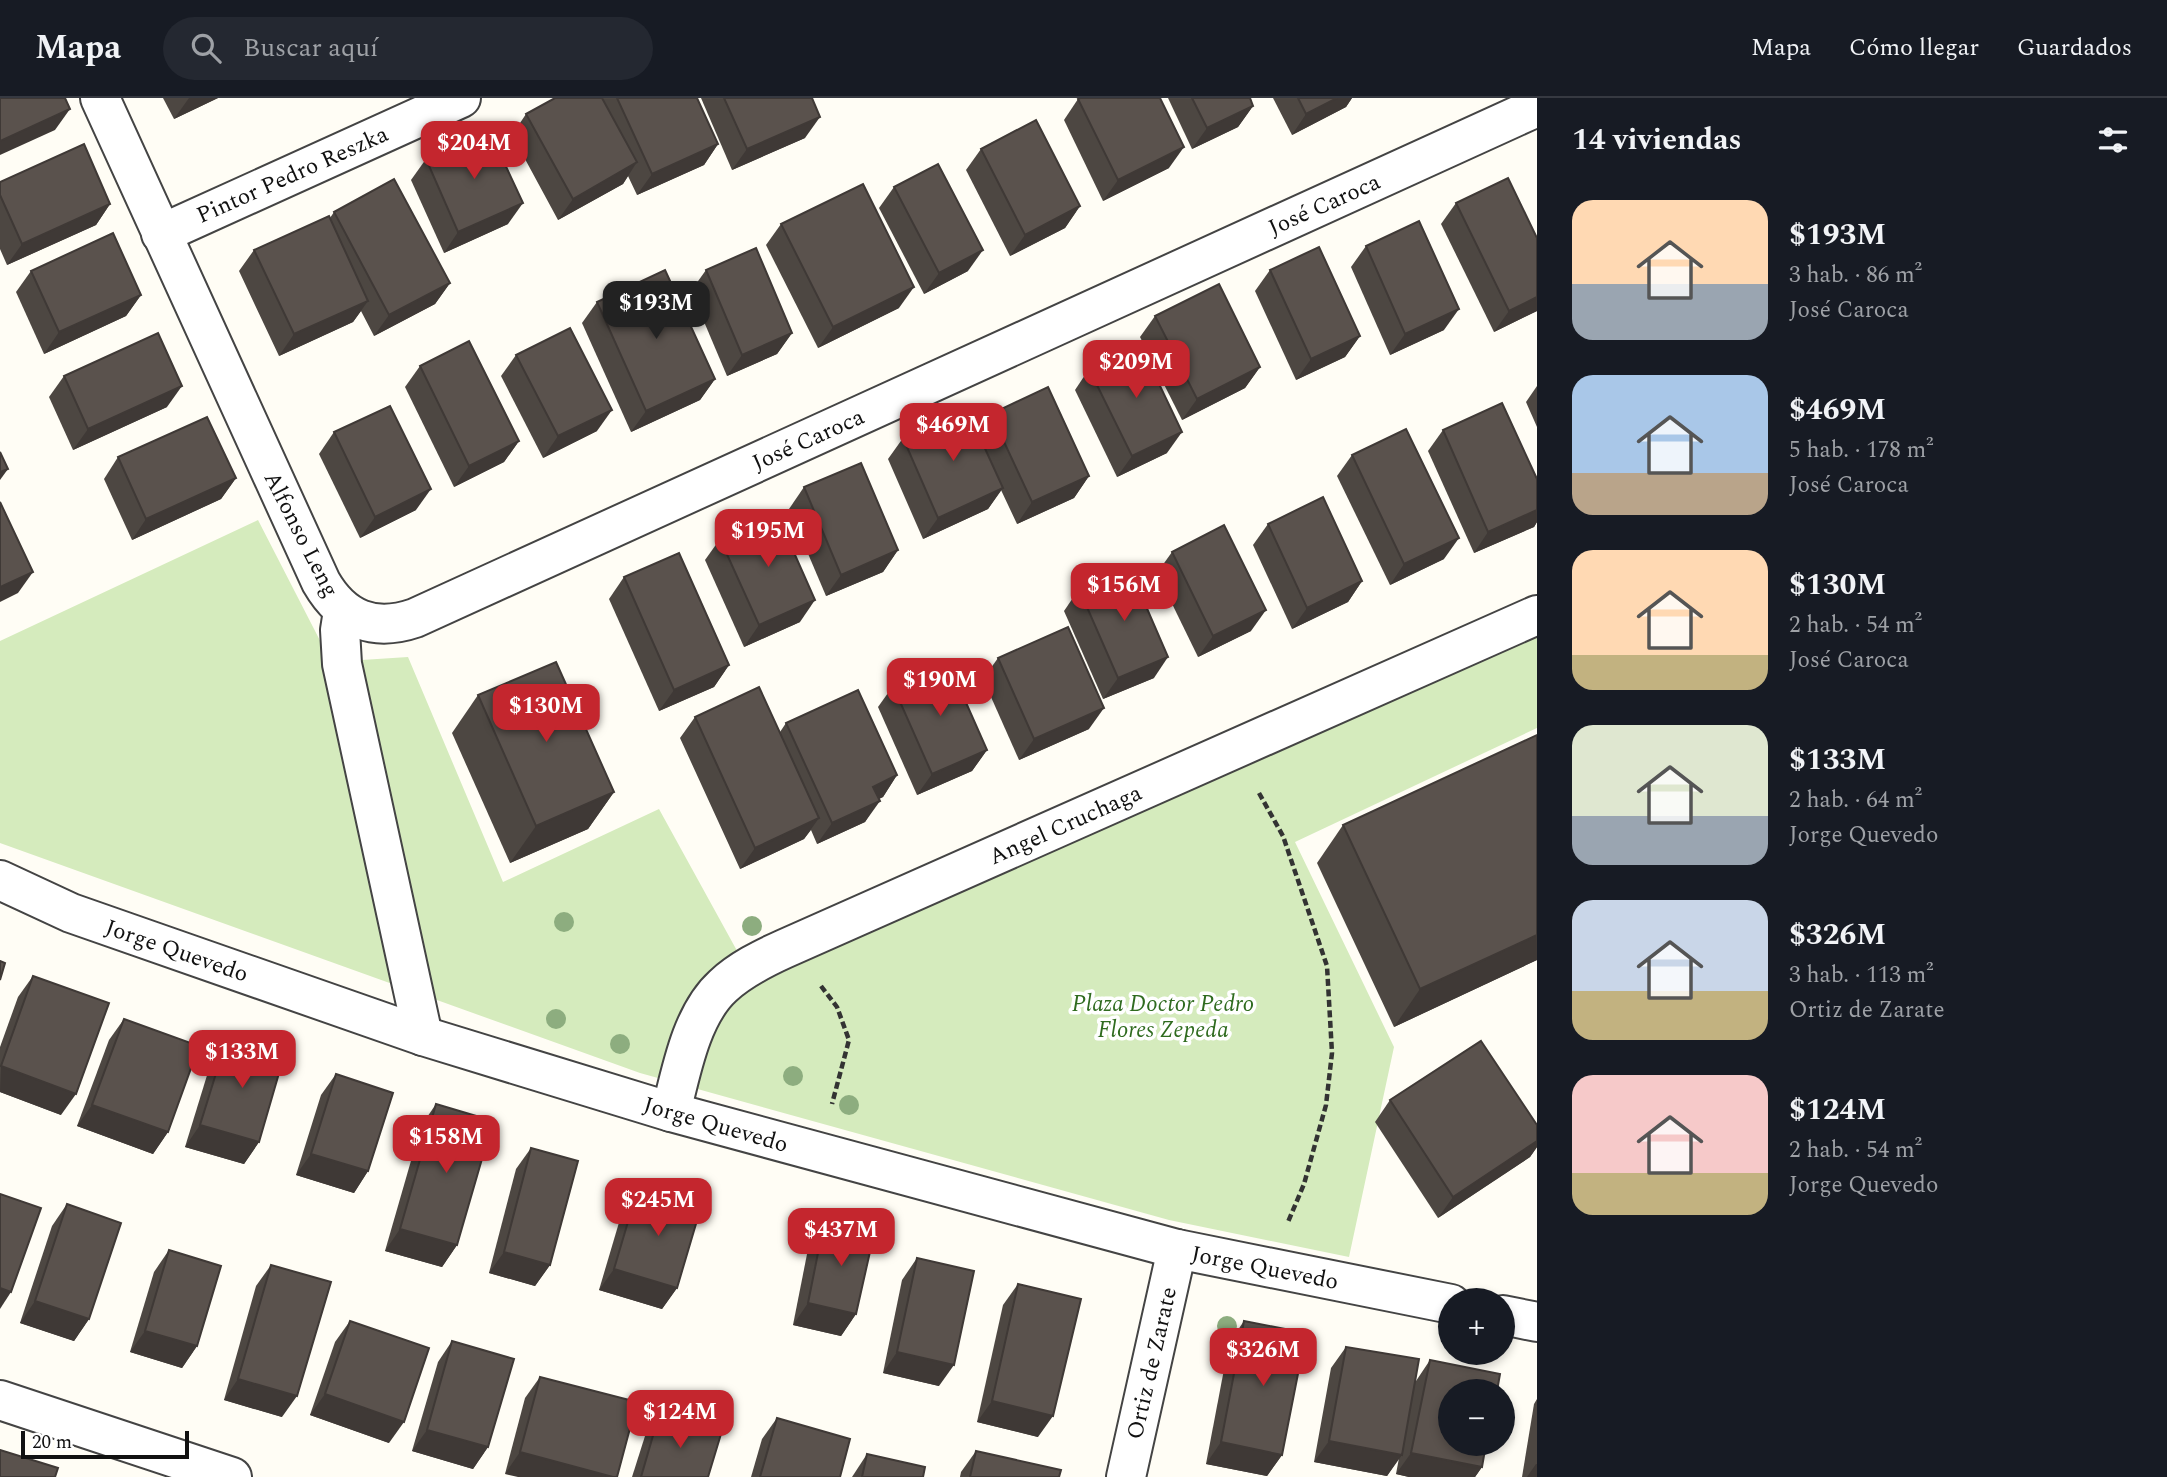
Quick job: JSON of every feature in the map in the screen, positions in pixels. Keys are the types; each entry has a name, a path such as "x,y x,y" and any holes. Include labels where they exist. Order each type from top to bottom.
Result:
{"street":[{"name":"Alfonso Leng","path":"100,98 321,582 343,611 340,630 342,664 423,1036"},
{"name":"Pintor Pedro Reszka","path":"161,234 461,98"},
{"name":"José Caroca","path":"343,611 358,620 377,625 396,625 415,618 1533,109"},
{"name":"Angel Cruchaga","path":"671,1112 695,1033 721,988 744,970 783,949 1537,615"},
{"name":"Jorge Quevedo","path":"0,880 71,913 423,1036 671,1112 1177,1249 1438,1301"},
{"name":"Ortiz de Zarate","path":"1126,1477 1177,1249"},
{"path":"1515,1317 1537,1322"},
{"path":"0,1400 232,1477"}],"path":[{"path":"1234,750 1283,836 1327,966 1332,1053 1326,1105 1304,1184 1284,1233"},
{"path":"783,949 810,971 836,1007 849,1040 832,1105"}],"green space":[{"name":"Plaza Doctor Pedro Flores Zepeda","path":"258,520 331,662 408,657 503,882 659,809 752,978 1031,861 1537,634 1537,728 1295,842 1394,1047 1349,1257 1169,1220 640,1073 0,843 0,641"}],"building":[{"path":"0,98 65,98 70,109 0,141"},
{"path":"555,98 602,98 637,162 573,199 526,114"},
{"path":"617,98 697,98 718,144 652,174"},
{"path":"724,98 812,98 820,117 747,149"},
{"path":"1160,98 1184,147 1118,180 1078,99"},
{"path":"1192,98 1250,98 1253,106 1207,128"},
{"path":"1298,98 1337,98 1306,114"},
{"path":"1036,120 1080,206 1025,235 981,149"},
{"path":"489,130 523,203 458,232 426,159"},
{"path":"84,144 110,204 22,244 0,195 0,182"},
{"path":"938,164 983,250 939,273 894,187"},
{"path":"1508,178 1537,238 1537,297 1509,311 1456,203"},
{"path":"394,179 450,283 389,315 334,212"},
{"path":"863,184 914,287 833,327 781,224"},
{"path":"329,216 368,301 294,334 254,250"},
{"path":"1419,221 1459,309 1405,334 1366,246"},
{"path":"113,233 141,295 59,332 31,271"},
{"path":"1319,247 1360,336 1311,359 1270,270"},
{"path":"756,248 792,333 742,355 706,270"},
{"path":"665,270 715,379 646,411 597,302"},
{"path":"1219,284 1260,367 1197,399 1155,316"},
{"path":"570,328 612,410 558,436 516,355"},
{"path":"158,333 182,386 88,429 64,376"},
{"path":"469,341 519,441 469,466 420,366"},
{"path":"1140,344 1182,432 1132,456 1089,369"},
{"path":"1048,387 1089,476 1032,502 991,414"},
{"path":"1502,403 1537,479 1537,510 1488,532 1443,430"},
{"path":"390,406 431,489 375,517 334,432"},
{"path":"967,409 1003,488 938,518 903,438"},
{"path":"207,417 236,478 146,519 118,457"},
{"path":"1406,429 1459,538 1404,564 1352,455"},
{"path":"0,452 8,469 0,472"},
{"path":"861,463 898,550 841,575 804,487"},
{"path":"1323,497 1362,581 1307,608 1268,524"},
{"path":"0,502 33,572 0,587"},
{"path":"776,512 815,600 759,625 720,539"},
{"path":"1224,525 1266,610 1213,636 1172,552"},
{"path":"679,553 729,665 674,690 624,577"},
{"path":"1129,567 1168,657 1118,678 1079,589"},
{"path":"1068,627 1104,708 1034,739 998,658"},
{"path":"556,662 614,792 536,826 478,695"},
{"path":"948,662 987,750 932,774 893,686"},
{"path":"759,687 819,818 755,848 695,717"},
{"path":"858,690 897,775 873,787 880,801 832,823 786,723"},
{"path":"1537,735 1537,935 1420,989 1343,825"},
{"path":"0,961 5,963 0,980"},
{"path":"33,976 109,1003 76,1094 1,1066"},
{"path":"124,1019 199,1046 168,1132 92,1105"},
{"path":"227,1038 284,1056 259,1142 200,1125"},
{"path":"1481,1041 1537,1125 1537,1141 1453,1197 1390,1100"},
{"path":"336,1074 393,1093 368,1171 311,1154"},
{"path":"436,1104 493,1121 457,1245 400,1229"},
{"path":"531,1148 578,1161 550,1265 504,1252"},
{"path":"638,1188 701,1207 677,1288 614,1269"},
{"path":"0,1194 41,1208 11,1292 0,1288"},
{"path":"67,1204 121,1223 89,1319 35,1301"},
{"path":"824,1223 874,1234 856,1314 808,1303"},
{"path":"169,1250 221,1266 197,1346 145,1331"},
{"path":"917,1258 974,1271 954,1365 897,1352"},
{"path":"271,1265 331,1282 297,1396 238,1379"},
{"path":"1018,1284 1081,1299 1053,1416 992,1401"},
{"path":"350,1321 429,1348 404,1422 325,1394"},
{"path":"1244,1321 1306,1333 1282,1455 1221,1442"},
{"path":"452,1341 514,1359 488,1447 427,1430"},
{"path":"1346,1347 1419,1359 1402,1455 1329,1441"},
{"path":"1430,1360 1438,1362 1438,1365 1455,1365 1500,1374 1499,1379 1438,1379 1438,1456 1484,1456 1482,1467 1411,1453"},
{"path":"540,1377 637,1402 617,1477 520,1452"},
{"path":"659,1415 721,1434 708,1477 641,1477"},
{"path":"777,1418 850,1439 840,1477 760,1477"},
{"path":"0,1450 58,1468 55,1477 0,1477"},
{"path":"976,1451 1061,1470 1059,1477 970,1477"},
{"path":"867,1454 925,1467 923,1477 862,1477"}]}
